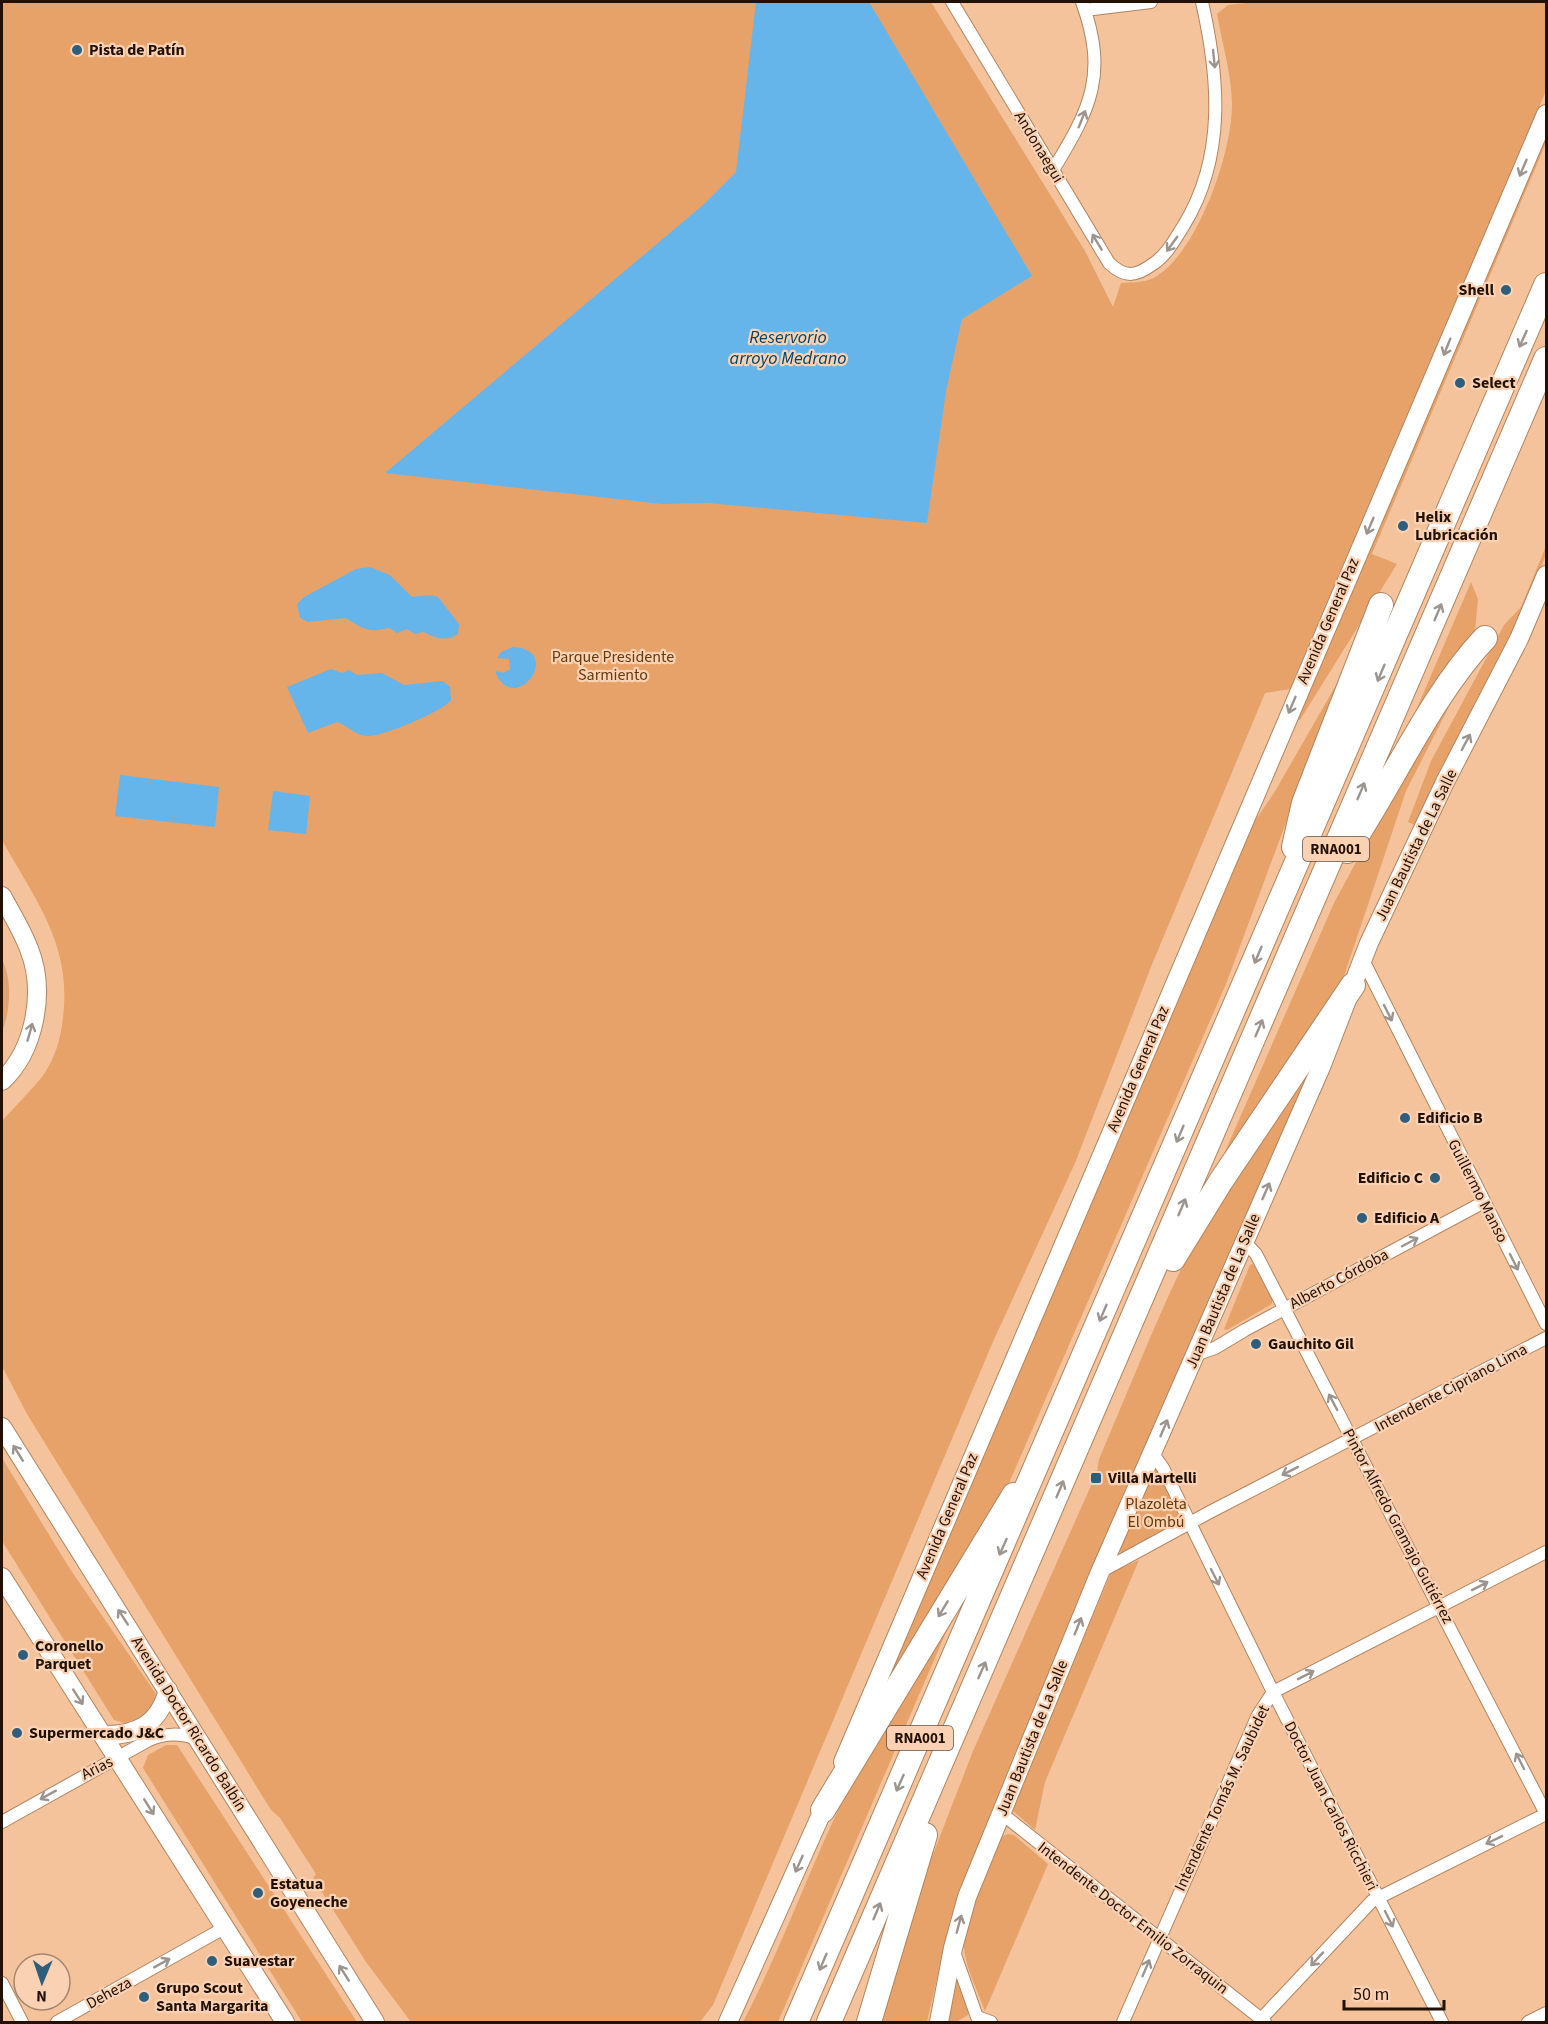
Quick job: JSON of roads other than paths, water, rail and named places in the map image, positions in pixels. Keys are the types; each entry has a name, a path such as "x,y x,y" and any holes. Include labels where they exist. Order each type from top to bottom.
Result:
{"highway":[{"name":"RNA001","path":"796,2022 1044,1455 1546,285"},
{"name":"RNA001","path":"829,2022 1546,359"},
{"path":"1281,902 1304,803 1381,605"},
{"path":"1313,903 1368,820 1444,691 1469,655 1485,638"},
{"path":"1125,1338 1221,1181 1353,985"},
{"path":"823,1810 1005,1507 1044,1455"},
{"path":"869,2022 882,1971 958,1724"}],"street":[{"name":"Andonaegui","path":"952,2 1109,263 1120,273 1139,274 1160,259 1174,241 1204,186 1213,146 1217,99 1213,50 1202,2"},
{"path":"1053,170 1080,126 1094,81 1094,44 1083,6 1151,2"},
{"name":"Avenida General Paz","path":"728,2022 823,1810 1248,808 1546,114"},
{"name":"Juan Bautista de La Salle","path":"939,2022 953,1948 967,1897 1100,1572 1321,1066 1400,875 1510,658 1546,575"},
{"path":"2,896 30,950 36,975 37,999 33,1027 24,1052 2,1082"},
{"name":"Guillermo Manso","path":"1363,960 1546,1324"},
{"name":"Alberto Córdoba","path":"1195,1355 1215,1348 1284,1308 1484,1202"},
{"name":"Pintor Alfredo Gramajo Gutiérrez","path":"1244,1241 1256,1254 1546,1814"},
{"name":"Intendente Cipriano Lima","path":"1100,1572 1546,1338"},
{"name":"Avenida Doctor Ricardo Balbín","path":"2,1427 375,2022"},
{"name":"Doctor Juan Carlos Ricchieri","path":"1153,1454 1163,1468 1273,1692 1442,2022"},
{"name":"Intendente Tomás M. Saubidet","path":"1123,2022 1258,1715 1273,1692 1546,1552"},
{"path":"3,1583 118,1758 285,2022"},
{"path":"103,1735 132,1733 145,1727 160,1711 168,1690"},
{"name":"Arias","path":"2,1822 165,1734 180,1733 198,1738"},
{"name":"Intendente Doctor Emilio Zorraquin","path":"1001,1813 1263,2021"},
{"path":"1263,2021 1366,1906 1546,1814"},
{"name":"Deheza","path":"57,2022 224,1928"},
{"path":"953,1948 972,2020 991,2022"},
{"path":"2,1983 22,2022"},
{"path":"1528,2022 1546,2013"}],"water":[{"name":"Reservorio arroyo Medrano","path":"756,2 869,2 1032,276 962,319 946,391 927,523 708,503 662,504 385,473 703,205 736,172"},
{"path":"370,567 390,575 412,597 430,595 438,597 459,624 458,634 449,638 441,638 424,632 415,634 407,629 397,633 389,628 366,629 346,618 308,622 300,618 297,604 304,597 356,569"},
{"path":"513,647 528,651 535,659 535,669 531,678 523,685 513,688 503,684 495,671 504,673 510,669 509,659 497,658 501,652"},
{"path":"331,669 342,673 349,670 357,675 382,673 404,685 443,681 450,687 451,700 425,717 384,733 366,736 337,722 308,733 287,687"},
{"path":"120,775 219,787 215,827 115,816"},
{"path":"273,791 310,796 306,834 268,830"}],"place":[{"name":"Pista de Patín","path":"77,50"},
{"name":"Shell","path":"1506,290"},
{"name":"Select","path":"1460,383"},
{"name":"Helix Lubricación","path":"1403,526"},
{"name":"Edificio B","path":"1405,1118"},
{"name":"Edificio C","path":"1435,1178"},
{"name":"Edificio A","path":"1362,1218"},
{"name":"Gauchito Gil","path":"1256,1344"},
{"name":"Villa Martelli","path":"1096,1478"},
{"name":"Coronello Parquet","path":"23,1655"},
{"name":"Supermercado J&C","path":"17,1733"},
{"name":"Estatua Goyeneche","path":"258,1893"},
{"name":"Suavestar","path":"212,1961"},
{"name":"Grupo Scout Santa Margarita","path":"144,1997"}],"park label":[{"name":"Parque Presidente Sarmiento","path":"613,666"},
{"name":"Plazoleta El Ombú","path":"1156,1513"}]}
